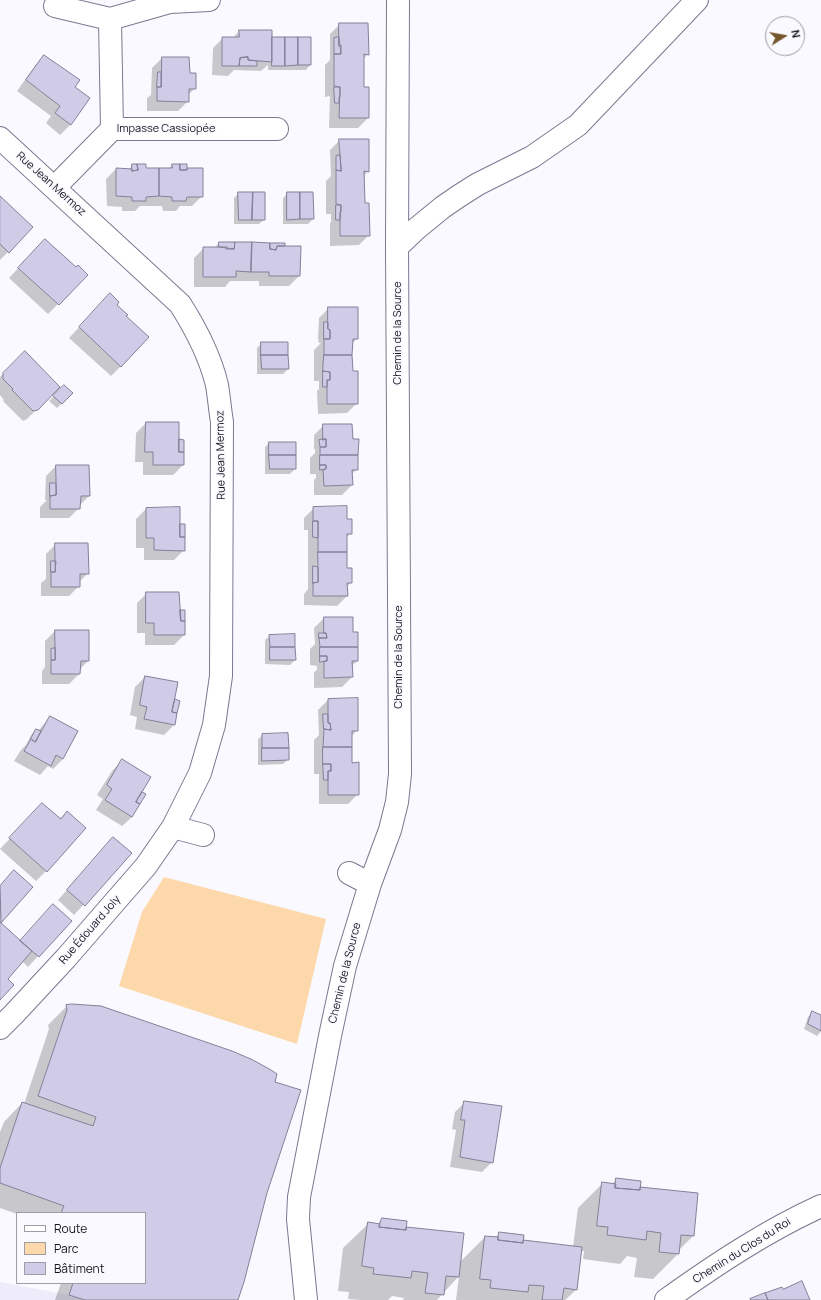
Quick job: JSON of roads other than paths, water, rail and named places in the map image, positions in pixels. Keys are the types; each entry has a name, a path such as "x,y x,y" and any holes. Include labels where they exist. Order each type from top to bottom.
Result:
{"street":[{"path":"55,6 110,19 170,2 209,0"},
{"name":"Chemin de la Source","path":"306,1300 298,1219 300,1197 344,966 370,884 390,830 397,802 400,774 397,247 398,0"},
{"path":"397,247 421,224 458,196 478,184 532,157 578,125 697,0"},
{"path":"110,19 112,129"},
{"name":"Impasse Cassiopée","path":"55,187 112,129 277,129"},
{"name":"Rue Jean Mermoz","path":"0,138 55,187 180,304 194,326 204,347 216,384 222,422 221,676 214,725 200,773 172,827"},
{"path":"172,827 203,835"},
{"name":"Rue Édouard Joly","path":"0,1028 66,958 146,866 172,827"},
{"path":"349,873 370,884"},
{"name":"Chemin du Clos du Roi","path":"666,1300 702,1274 758,1240 805,1213 821,1206"}]}
